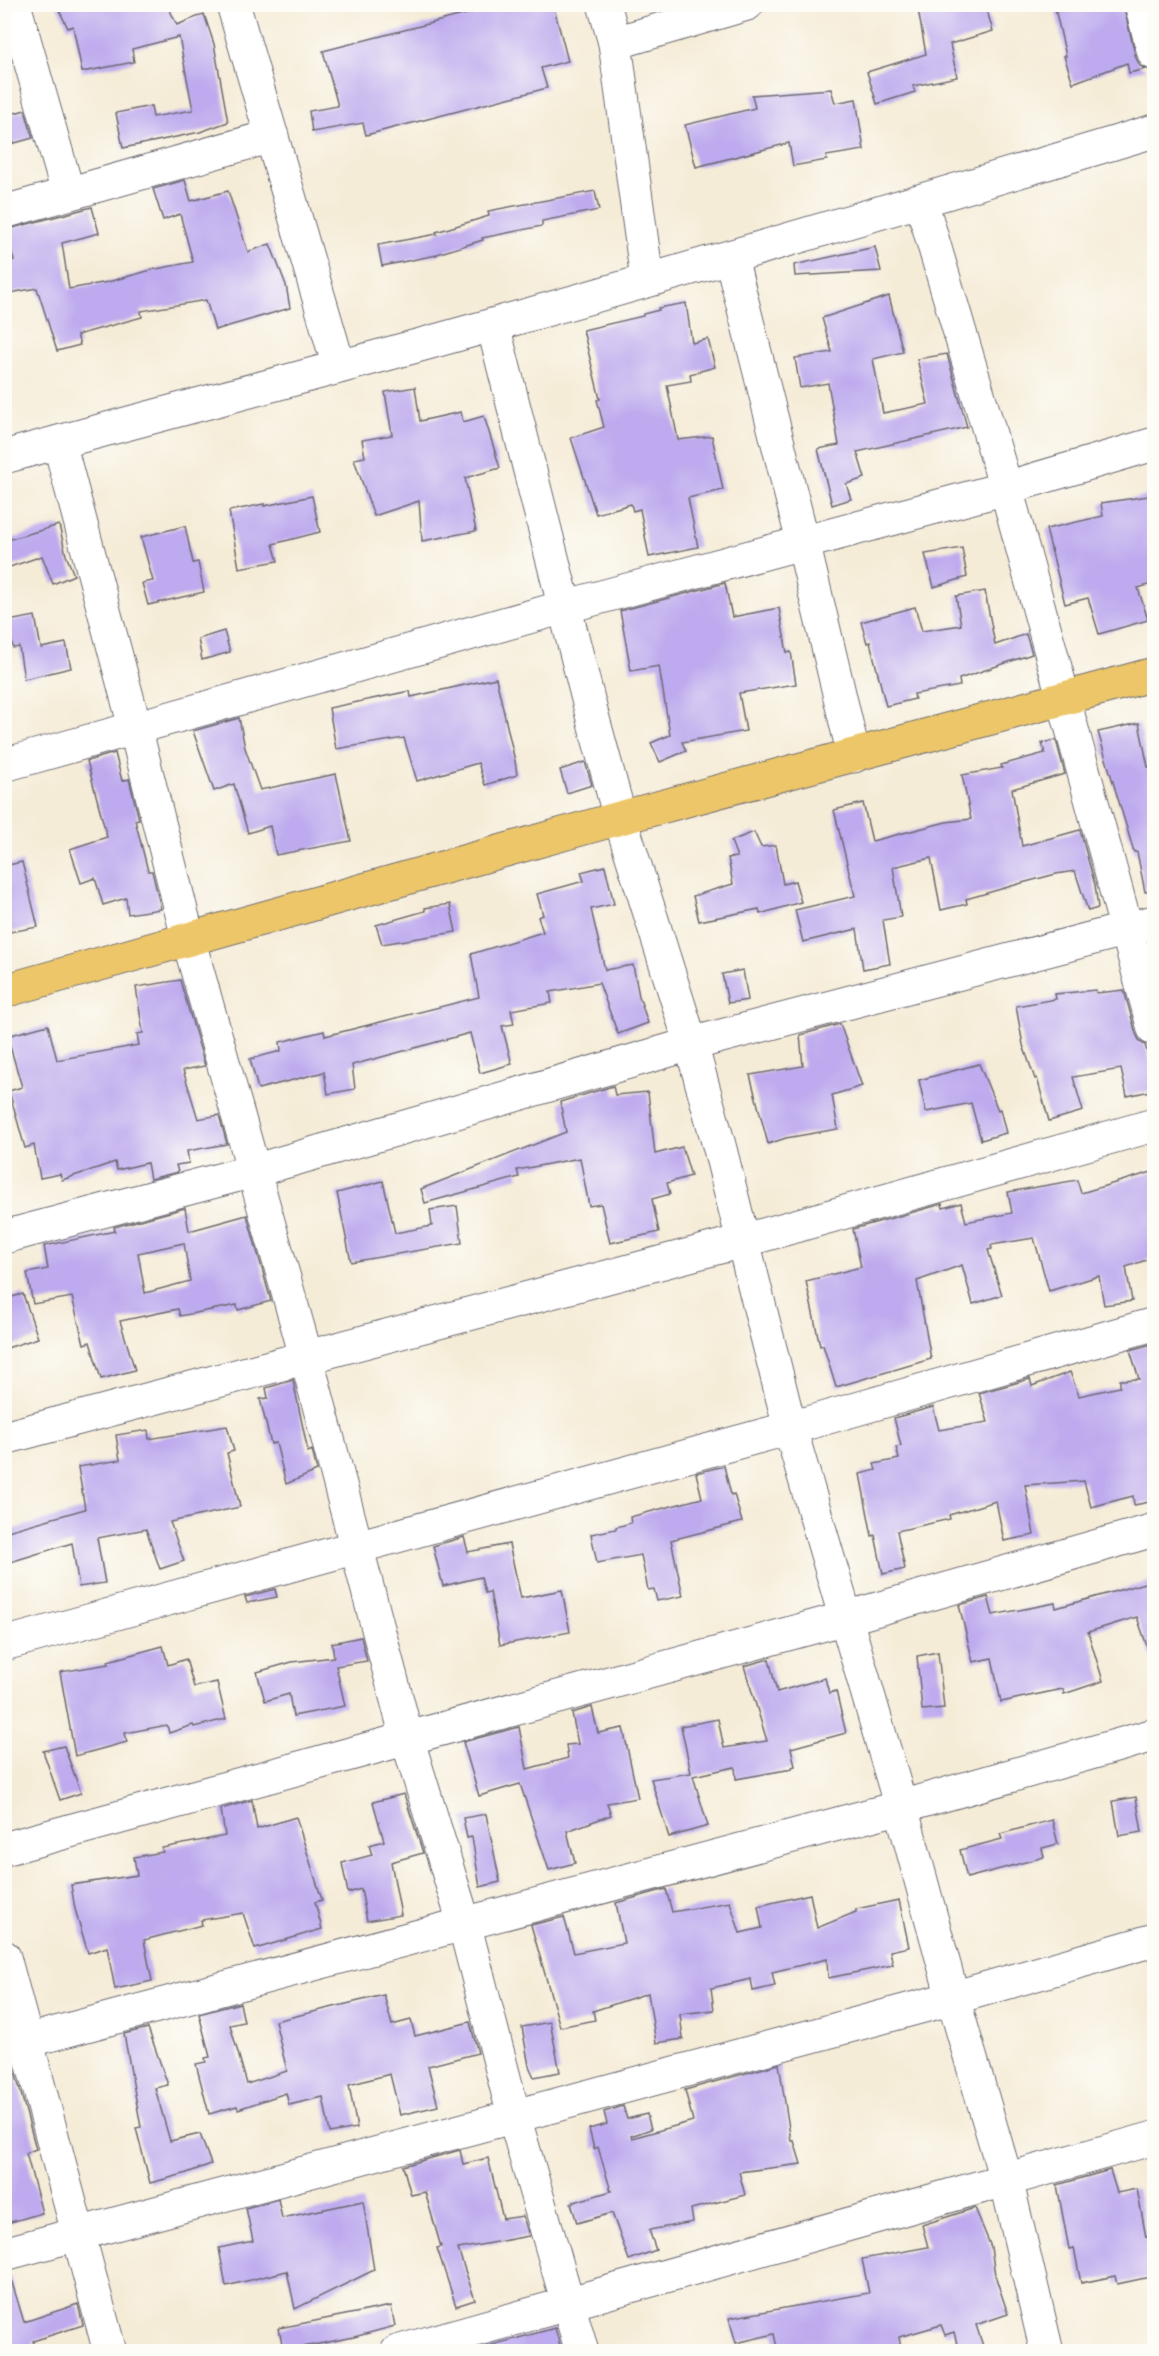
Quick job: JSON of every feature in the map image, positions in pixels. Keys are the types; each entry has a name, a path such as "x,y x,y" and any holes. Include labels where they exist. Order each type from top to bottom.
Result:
{"main road":[{"path":"4,991 620,818 1155,674"}],"street":[{"path":"233,4 339,367"},
{"path":"604,4 615,43 647,280"},
{"path":"615,43 747,4"},
{"path":"1141,4 1155,53"},
{"path":"13,22 68,193"},
{"path":"4,457 731,258 1155,131"},
{"path":"4,212 272,136"},
{"path":"921,201 1006,488 1064,698 1141,926 1155,1029"},
{"path":"731,258 803,542 854,756"},
{"path":"493,325 620,818 691,1044 790,1428 901,1807 953,1998 1006,2179 1047,2352"},
{"path":"59,442 135,727 188,938 306,1356 407,1738 464,1923 514,2116 570,2302 582,2352"},
{"path":"4,765 564,607 1006,488 1155,444"},
{"path":"4,1237 253,1171 691,1044 1141,926"},
{"path":"4,1438 742,1240 1155,1125"},
{"path":"4,1644 790,1428 1155,1324"},
{"path":"4,1849 846,1618 1155,1530"},
{"path":"16,2044 901,1807 1155,1735"},
{"path":"4,2254 953,1998 1155,1940"},
{"path":"4,1957 16,2044 79,2234 110,2352"},
{"path":"397,2352 1155,2138"}],"building":[{"path":"56,4 167,4 177,25 204,14 214,44 228,122 200,132 123,148 116,113 151,106 153,117 193,110 179,37 132,49 134,62 82,72 73,26 68,28"},
{"path":"493,4 553,4 568,61 541,68 547,88 366,135 363,123 312,132 309,111 338,106 323,51 474,12 473,10"},
{"path":"917,4 985,4 993,31 950,44 957,77 913,86 915,92 877,104 867,72 926,54"},
{"path":"1054,4 1123,4 1136,58 1140,66 1146,69 1129,73 1127,63 1073,83 1064,56 1066,56"},
{"path":"831,89 835,103 856,99 864,150 826,156 827,160 793,166 789,143 696,167 685,125 755,108 752,95"},
{"path":"25,110 33,138 4,146 4,116"},
{"path":"185,180 191,201 228,191 248,252 270,244 286,285 290,308 215,330 206,300 141,311 142,317 77,335 80,345 57,351 37,288 4,294 4,262 14,260 5,230 92,207 99,233 62,243 69,289 193,262 180,214 163,220 153,189"},
{"path":"595,191 599,210 542,221 542,226 482,238 483,240 437,255 382,266 378,245 437,234 436,232 489,216 488,211"},
{"path":"875,247 881,271 795,276 794,265"},
{"path":"889,296 903,352 873,359 883,413 928,404 917,359 947,354 967,427 857,452 865,478 846,484 851,499 832,505 818,449 839,445 828,383 800,388 795,358 832,352 822,318"},
{"path":"686,303 692,343 708,339 715,367 690,374 691,381 667,385 678,440 712,436 723,490 688,498 698,547 649,557 640,509 633,511 631,504 596,514 571,438 604,427 597,400 600,399 583,330 643,316 643,314 659,310 658,308"},
{"path":"415,387 420,421 461,412 463,422 484,416 500,468 465,478 476,531 422,541 419,501 374,516 354,459 365,457 362,440 392,435 385,392"},
{"path":"1155,495 1155,583 1138,588 1148,620 1099,634 1088,598 1065,604 1046,529 1103,516 1101,503"},
{"path":"312,496 320,532 273,544 278,561 239,568 229,511"},
{"path":"59,525 66,555 74,575 53,584 42,556 4,569 4,541"},
{"path":"185,526 193,563 198,562 204,592 148,605 142,583 153,581 141,537"},
{"path":"962,548 967,577 934,587 925,554"},
{"path":"725,583 732,617 779,608 787,653 791,652 796,684 739,693 746,731 682,742 686,751 660,762 651,743 670,735 659,666 631,671 620,611"},
{"path":"985,591 995,645 1026,634 1032,654 959,679 960,686 914,694 915,699 886,706 870,642 867,643 861,622 915,607 922,631 961,625 956,596"},
{"path":"35,616 41,648 66,643 71,668 24,679 19,647 13,648 8,621"},
{"path":"224,631 230,652 202,660 198,639"},
{"path":"496,678 517,775 485,785 478,763 417,781 404,738 336,749 329,708 410,691 411,697"},
{"path":"239,718 245,748 260,790 336,774 351,841 276,855 270,826 248,833 234,784 214,791 193,731"},
{"path":"1139,723 1148,767 1155,765 1155,891 1145,892 1137,852 1134,852 1098,732"},
{"path":"1056,740 1065,774 1012,789 1022,846 1080,830 1095,885 1098,908 1088,911 1075,871 1056,874 966,899 967,904 941,910 931,858 893,867 901,917 883,920 890,964 863,969 857,929 803,942 795,910 855,896 834,810 863,803 872,841 946,822 971,819 962,775 1002,768 1001,765 1045,753 1042,743"},
{"path":"115,753 122,781 129,779 139,819 135,820 148,871 152,871 161,909 128,914 126,898 103,905 95,878 81,883 70,849 107,837 87,761"},
{"path":"585,762 592,785 567,793 560,770"},
{"path":"754,832 761,847 776,845 783,884 795,881 801,902 760,914 759,909 699,921 693,896 733,884 728,858 737,857 731,841"},
{"path":"22,862 38,927 10,932 4,903 4,866"},
{"path":"605,866 614,904 591,909 605,970 633,965 639,996 648,1023 618,1034 599,983 550,992 552,1003 511,1010 514,1024 502,1026 512,1064 480,1073 470,1033 352,1065 355,1089 328,1094 324,1072 258,1089 250,1059 281,1051 280,1042 324,1031 325,1036 479,997 471,954 543,932 538,917 543,915 537,894 584,881 581,872"},
{"path":"450,904 456,932 382,944 376,925 425,911 425,908"},
{"path":"743,970 748,1000 728,1003 722,974"},
{"path":"180,980 205,1066 183,1070 198,1119 219,1115 227,1144 187,1151 189,1163 176,1165 178,1172 150,1179 147,1163 117,1170 115,1162 62,1180 60,1174 40,1178 34,1145 25,1148 9,1091 22,1087 7,1036 48,1025 57,1060 139,1045 137,1034 143,1033 136,987"},
{"path":"1096,990 1097,993 1124,990 1136,1034 1140,1042 1145,1045 1154,1072 1155,1090 1127,1096 1121,1069 1073,1077 1083,1111 1049,1121 1037,1078 1035,1079 1023,1045 1016,1006 1056,999 1055,994"},
{"path":"840,1024 862,1086 832,1095 838,1129 786,1138 768,1144 750,1075 803,1066 800,1035"},
{"path":"979,1064 998,1110 1000,1109 1006,1133 981,1140 971,1103 926,1112 919,1080"},
{"path":"613,1086 615,1095 648,1092 655,1154 682,1147 691,1176 667,1183 670,1194 652,1199 659,1232 610,1243 601,1204 589,1206 580,1158 517,1170 519,1177 425,1203 421,1189 566,1132 560,1102"},
{"path":"1155,1171 1155,1257 1126,1267 1132,1301 1104,1305 1099,1276 1049,1291 1034,1238 991,1245 992,1249 988,1250 1002,1295 973,1304 962,1265 917,1281 931,1359 836,1387 823,1345 820,1346 806,1281 861,1267 853,1229 942,1204 943,1208 961,1203 966,1222 1012,1213 1008,1192 1077,1180 1081,1193"},
{"path":"383,1181 395,1233 432,1226 430,1210 457,1206 462,1243 351,1262 337,1193"},
{"path":"185,1208 189,1231 247,1215 271,1301 238,1310 237,1305 180,1316 178,1309 120,1321 135,1370 101,1379 90,1342 84,1344 72,1297 33,1304 27,1273 48,1269 44,1246 115,1231 114,1227","holes":["184,1243 190,1281 145,1293 138,1253"]},
{"path":"23,1294 38,1338 4,1349 4,1299"},
{"path":"1155,1343 1155,1501 1134,1505 1133,1496 1091,1507 1084,1481 1025,1485 1034,1535 1004,1541 996,1501 949,1515 950,1519 897,1531 905,1569 883,1574 875,1535 872,1536 860,1474 876,1470 874,1464 899,1459 896,1447 901,1446 894,1418 933,1407 939,1430 988,1422 979,1393 1030,1379 1032,1386 1070,1372 1079,1396 1120,1387 1120,1380 1139,1379 1130,1350"},
{"path":"293,1380 308,1452 312,1450 317,1471 286,1484 276,1443 271,1444 260,1399 268,1398 266,1388"},
{"path":"227,1426 234,1451 227,1453 240,1507 170,1522 184,1561 160,1569 146,1529 97,1538 105,1583 79,1587 72,1543 4,1564 4,1532 85,1509 78,1467 120,1460 116,1435 148,1430 149,1439"},
{"path":"724,1466 731,1495 734,1494 742,1522 671,1540 683,1596 657,1601 654,1589 648,1590 641,1555 597,1563 591,1534 616,1529 616,1527 631,1523 630,1517 702,1498 696,1473"},
{"path":"464,1537 468,1552 509,1544 521,1598 562,1590 570,1632 500,1645 490,1592 485,1593 481,1577 443,1586 433,1546"},
{"path":"1155,1580 1155,1658 1151,1658 1137,1617 1088,1632 1103,1681 1064,1694 1063,1689 1001,1702 992,1658 973,1662 959,1605 988,1597 993,1615 1055,1603 1056,1608"},
{"path":"275,1589 277,1597 247,1603 245,1597"},
{"path":"361,1637 367,1661 336,1666 345,1706 293,1716 289,1694 265,1701 257,1672 292,1662 334,1657 332,1643"},
{"path":"163,1646 168,1665 186,1659 194,1687 217,1682 226,1719 194,1727 193,1725 169,1733 167,1725 125,1733 127,1742 75,1756 60,1672 109,1664 108,1661"},
{"path":"938,1652 944,1708 922,1710 917,1656"},
{"path":"769,1659 777,1692 825,1678 829,1693 836,1691 846,1733 791,1748 795,1766 792,1769 736,1779 735,1767 693,1776 708,1826 669,1837 651,1779 691,1773 681,1726 718,1719 724,1748 767,1741 744,1666"},
{"path":"592,1707 598,1733 623,1728 638,1798 607,1803 611,1815 567,1831 575,1863 549,1870 520,1784 479,1796 463,1742 519,1727 527,1769 568,1758 566,1745 578,1744 572,1713"},
{"path":"64,1746 81,1793 60,1800 43,1751"},
{"path":"404,1794 423,1853 391,1862 401,1915 367,1921 361,1889 348,1893 342,1863 372,1855 369,1845 384,1841 373,1802"},
{"path":"1136,1797 1142,1832 1119,1836 1113,1801"},
{"path":"252,1800 257,1829 296,1817 322,1900 315,1902 322,1929 255,1949 243,1913 201,1920 202,1925 144,1940 152,1981 115,1989 107,1947 88,1953 75,1909 71,1885 137,1875 134,1857 163,1852 162,1848 225,1836 221,1809"},
{"path":"486,1814 500,1882 480,1887 472,1837 467,1838 463,1818"},
{"path":"1052,1820 1058,1844 1042,1848 1044,1857 967,1878 960,1850 1002,1839 1000,1834"},
{"path":"666,1889 672,1912 730,1902 740,1933 762,1928 758,1906 810,1894 817,1928 856,1912 856,1909 899,1900 909,1947 890,1951 893,1965 828,1978 827,1959 772,1972 775,1986 753,1991 751,1979 711,1988 714,2010 680,2014 683,2039 656,2043 648,1993 593,2011 595,2020 560,2027 531,1925 564,1917 574,1953 624,1943 616,1903"},
{"path":"384,1995 392,2025 411,2020 415,2036 470,2022 478,2053 428,2066 438,2106 400,2115 390,2074 349,2085 357,2128 330,2133 323,2097 289,2105 286,2093 238,2109 237,2106 209,2114 196,2064 206,2062 205,2058 210,2057 199,2014 240,2003 244,2022 230,2025 247,2084 287,2071 275,2021"},
{"path":"550,2022 560,2072 534,2077 529,2066 522,2027"},
{"path":"148,2028 168,2085 155,2088 170,2141 200,2134 211,2164 150,2183 136,2128 141,2127 124,2034"},
{"path":"13,2064 36,2149 26,2153 42,2213 4,2224 4,2065"},
{"path":"779,2064 791,2141 794,2141 801,2164 739,2172 745,2195 691,2209 693,2222 649,2230 656,2250 629,2260 612,2213 577,2223 571,2203 611,2191 598,2147 594,2149 589,2129 607,2124 604,2112 623,2106 627,2119 647,2114 651,2129 631,2136 632,2138 693,2121 685,2090"},
{"path":"460,2150 463,2164 488,2158 503,2219 523,2216 529,2236 458,2249 475,2300 456,2306 437,2248 441,2247 425,2192 411,2195 403,2166"},
{"path":"1110,2170 1117,2193 1137,2189 1146,2237 1155,2235 1155,2276 1117,2284 1115,2276 1081,2283 1074,2248 1069,2249 1057,2185"},
{"path":"278,2199 282,2218 363,2201 374,2270 295,2309 287,2271 226,2286 219,2248 253,2241 246,2208"},
{"path":"975,2208 991,2247 995,2275 1008,2314 976,2325 985,2352 959,2352 954,2332 945,2335 941,2325 899,2337 901,2349 887,2352 778,2352 774,2334 736,2343 729,2318 869,2293 862,2259 928,2247 922,2225"},
{"path":"4,2276 10,2276 24,2322 78,2304 83,2325 33,2341 36,2352 4,2352"},
{"path":"391,2306 395,2326 354,2337 283,2351 279,2328"},
{"path":"555,2328 562,2352 486,2352 485,2347"}]}
